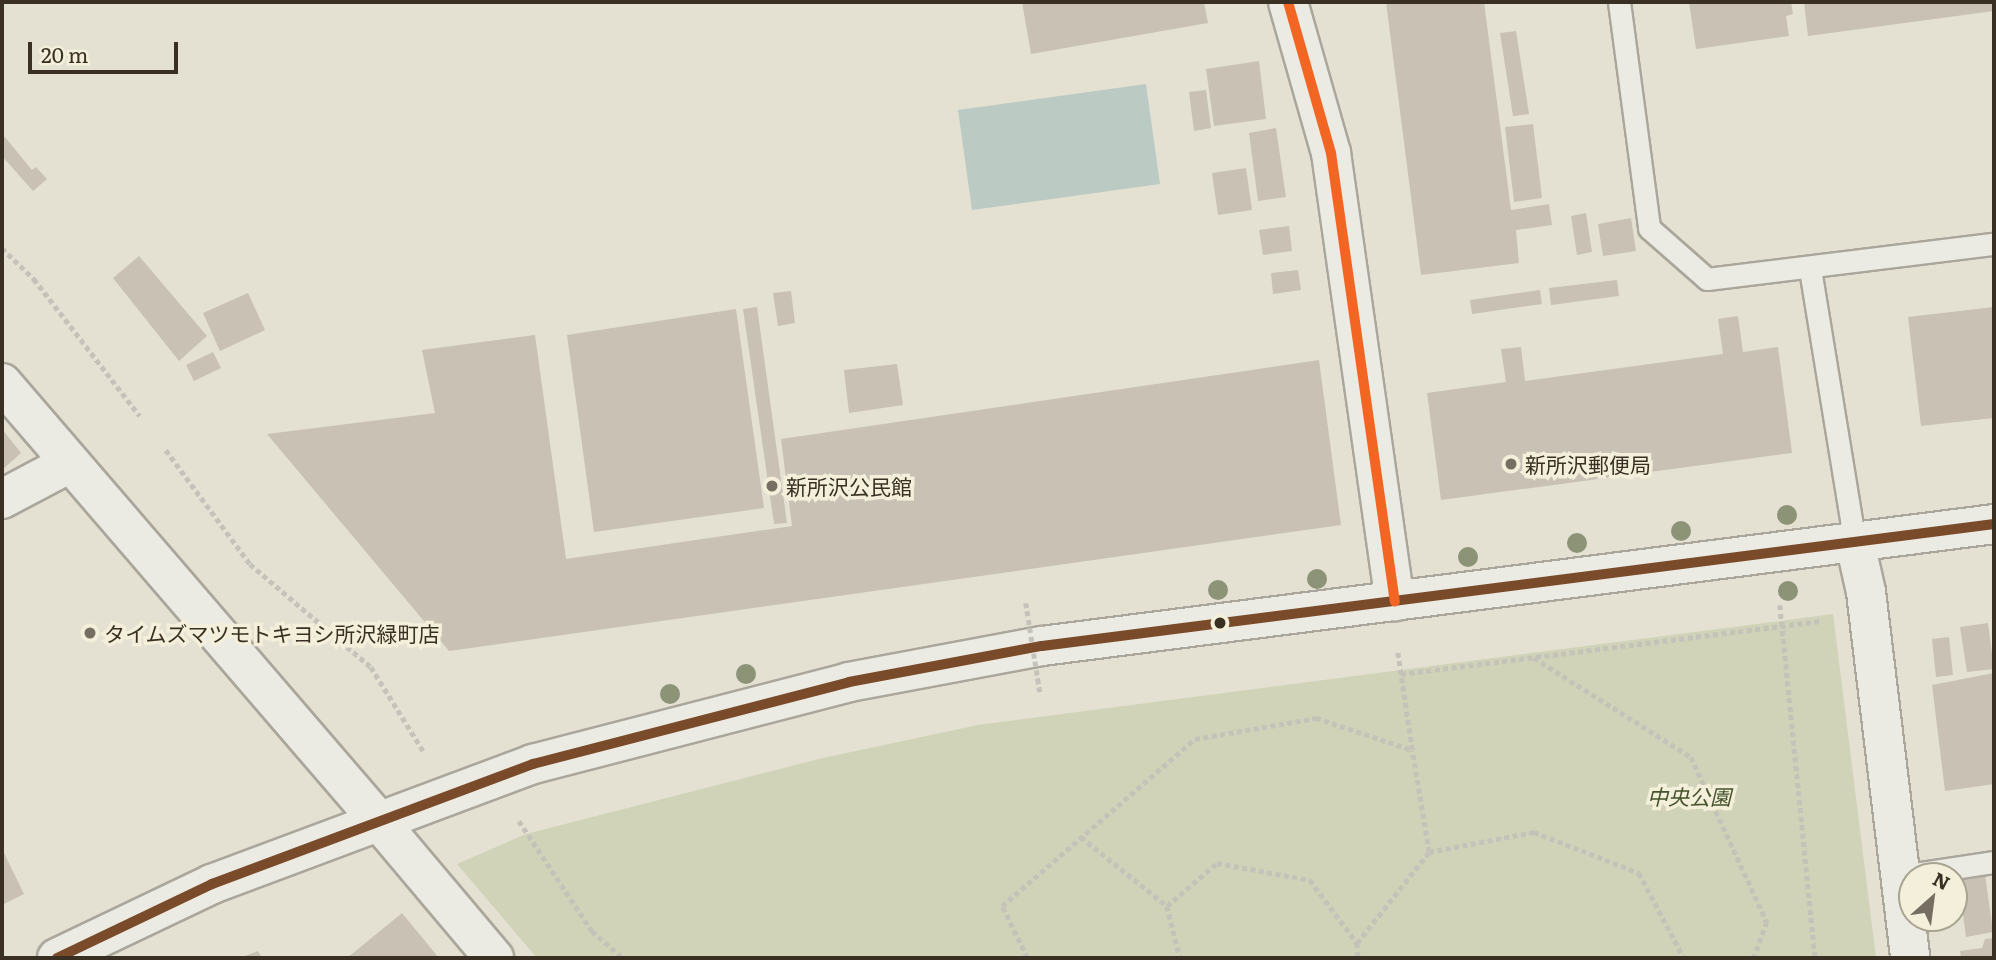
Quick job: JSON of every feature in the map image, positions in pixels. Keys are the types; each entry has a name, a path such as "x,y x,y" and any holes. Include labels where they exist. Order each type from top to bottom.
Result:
{"street":[{"path":"1288,2 1331,153 1395,601"},
{"path":"2,383 68,464 377,819 494,958"},
{"path":"2,499 68,464"},
{"path":"57,958 212,884 377,819 533,764 863,679 1042,646 1994,524"},
{"path":"1855,543 1868,615 1898,862"},
{"path":"1907,932 1910,958"}],"lane":[{"path":"1619,2 1649,228 1707,279 1994,244"},
{"path":"1810,268 1855,543"},
{"path":"1968,866 1994,862"}],"path":[{"path":"2,248 34,279 140,416"},
{"path":"166,450 250,564 370,667 424,752"},
{"path":"1026,603 1040,692"},
{"path":"1780,605 1815,958"},
{"path":"1401,674 1868,615"},
{"path":"1397,649 1429,852"},
{"path":"1533,657 1690,757 1767,922 1754,958"},
{"path":"1027,958 1002,906 1195,738 1316,718 1412,750"},
{"path":"519,821 592,930 623,958"},
{"path":"1357,943 1429,852 1534,832 1639,873 1684,958"},
{"path":"1081,837 1167,906 1180,958"},
{"path":"1167,906 1217,863 1310,880 1357,943 1358,958"}],"green space":[{"name":"中央公園","path":"1833,614 1876,958 537,958 457,864 526,834 823,758 978,725"}],"shaded area":[{"path":"1146,84 1160,184 972,210 958,110"}],"building":[{"path":"1022,2 1204,2 1208,23 1031,54"},
{"path":"1386,2 1484,2 1511,210 1549,204 1552,225 1516,230 1519,263 1421,275"},
{"path":"1689,2 1791,2 1793,14 1786,16 1789,36 1696,49"},
{"path":"1804,2 1994,2 1994,11 1808,36"},
{"path":"1516,31 1529,114 1513,116 1500,33"},
{"path":"1259,61 1266,119 1214,126 1206,69"},
{"path":"1206,90 1211,128 1194,131 1189,92"},
{"path":"1533,124 1542,198 1514,202 1505,127"},
{"path":"1276,128 1286,197 1258,201 1249,133"},
{"path":"4,136 32,170 36,167 47,179 33,191 2,156"},
{"path":"1246,168 1252,210 1218,215 1212,173"},
{"path":"1586,213 1592,252 1577,255 1571,216"},
{"path":"1631,218 1636,251 1603,256 1598,224"},
{"path":"1289,226 1292,251 1263,255 1259,230"},
{"path":"139,256 207,336 179,361 113,278"},
{"path":"1298,270 1301,290 1273,294 1271,273"},
{"path":"1617,280 1619,296 1551,305 1549,288"},
{"path":"1540,290 1542,304 1472,314 1470,300"},
{"path":"791,291 795,323 778,326 773,293"},
{"path":"248,293 265,330 220,351 203,313"},
{"path":"757,307 787,523 774,524 743,309"},
{"path":"1994,307 1994,418 1921,426 1908,317"},
{"path":"736,309 764,508 594,532 567,335"},
{"path":"1738,316 1743,352 1778,347 1792,453 1441,500 1427,393 1506,382 1501,349 1521,347 1525,381 1723,354 1718,319"},
{"path":"535,335 566,559 792,526 781,439 1319,360 1341,525 449,651 267,434 435,413 422,350"},
{"path":"213,352 221,368 194,381 186,365"},
{"path":"897,364 903,405 849,413 844,370"},
{"path":"2,429 21,453 2,470"},
{"path":"1988,623 1994,669 1967,672 1960,627"},
{"path":"1949,637 1953,675 1936,677 1932,639"},
{"path":"1994,673 1994,784 1945,791 1932,685"},
{"path":"2,849 24,894 2,905"},
{"path":"1985,874 1993,932 1966,937 1968,877"},
{"path":"402,913 439,958 347,958"},
{"path":"1994,938 1994,958 1961,958 1960,951 1982,948 1985,939"},
{"path":"258,951 262,958 240,958"}],"transit line":[{"path":"1288,2 1331,153 1395,601"},
{"path":"57,958 212,884 533,764 849,682 1042,646 1994,524"}],"place":[{"name":"新所沢郵便局","path":"1511,464"},
{"name":"新所沢公民館","path":"772,486"},
{"name":"タイムズマツモトキヨシ所沢緑町店","path":"90,633"}]}
